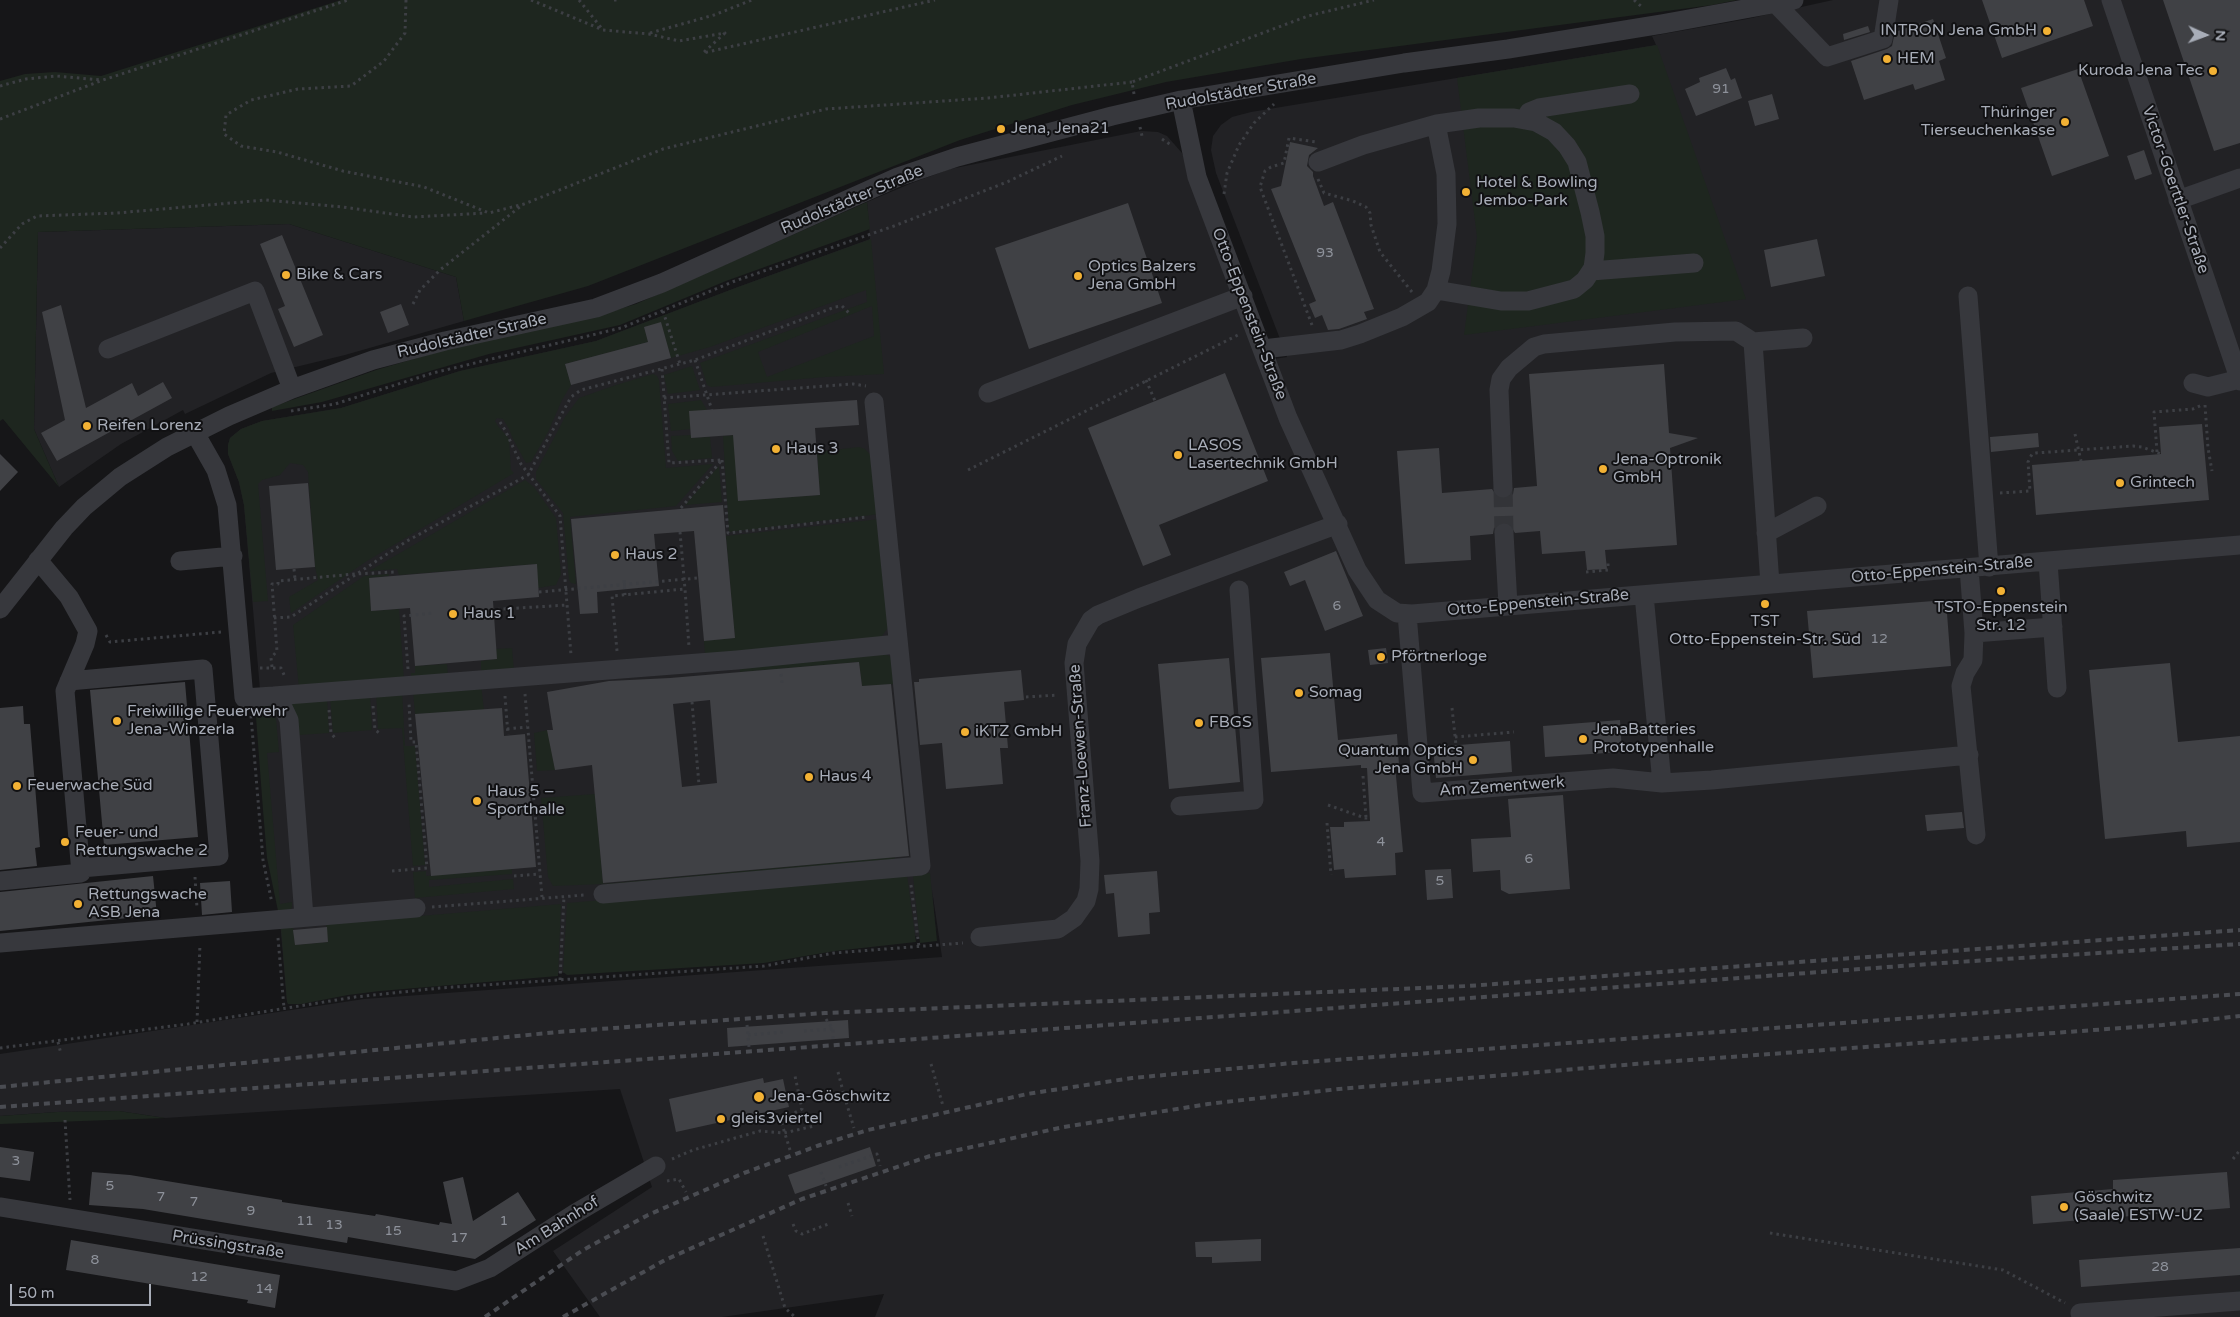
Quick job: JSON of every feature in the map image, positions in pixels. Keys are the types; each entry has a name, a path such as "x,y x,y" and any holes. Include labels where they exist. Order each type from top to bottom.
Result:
{"street":[{"name":"Rudolstädter Straße","path":"0,609 38,560 84,507 120,477 167,447 229,416 292,389 373,360 445,341 596,308 662,283 898,177 957,157 1181,100 1794,0"},
{"path":"1776,4 1827,57 1883,39 1889,0"},
{"name":"Victor-Goerttler-Straße","path":"2111,0 2178,200 2232,328 2240,380"},
{"path":"1525,120 1529,112 1539,108 1630,94"},
{"name":"Otto-Eppenstein-Straße","path":"1181,100 1197,177 1288,418 1366,586 1383,605 1397,613 1407,614 1644,595 2240,545"},
{"path":"1318,162 1363,145 1436,124 1479,118 1514,118 1536,122 1554,132 1567,146 1577,162 1583,181 1595,236 1595,253 1591,271 1586,280 1574,289 1528,301 1430,297"},
{"path":"1263,349 1340,340 1360,334 1402,317 1430,297 1444,249 1448,199 1446,174 1436,124"},
{"path":"2178,200 2240,178"},
{"path":"1591,271 1694,263"},
{"path":"108,350 255,292 292,389"},
{"path":"988,392 1242,296"},
{"path":"1968,296 1989,566"},
{"path":"1503,488 1499,390 1501,379 1509,368 1534,347 1544,344 1658,334 1736,331 1753,342 1803,338"},
{"path":"1753,342 1770,584"},
{"path":"2193,383 2208,387 2240,380"},
{"path":"604,894 921,866 874,402"},
{"path":"195,433 209,455 222,484 228,512 244,698 618,669 898,644"},
{"path":"1766,533 1817,506"},
{"name":"Franz-Loewen-Straße","path":"980,937 1058,929 1074,918 1086,901 1089,888 1090,861 1074,663 1077,644 1091,620 1098,615 1139,598 1338,524"},
{"path":"1504,533 1508,605"},
{"path":"180,561 233,556"},
{"path":"0,881 81,874 65,691 85,644 88,631 69,597 38,560"},
{"path":"2048,562 2056,688"},
{"path":"1969,568 1974,633 1972,660 1961,686 1970,755 1976,835"},
{"path":"1180,806 1254,800 1239,590"},
{"path":"1644,595 1662,783 1793,773 1970,755"},
{"name":"Am Zementwerk","path":"1407,614 1422,793 1613,778 1662,783"},
{"path":"1974,633 2053,627"},
{"path":"69,681 203,669 219,856 80,868"},
{"path":"280,696 280,701 288,715 290,729 304,917"},
{"path":"0,943 416,908"},
{"name":"Am Bahnhof","path":"456,1281 490,1268 574,1214 656,1166"},
{"name":"Prüssingstraße","path":"0,1207 456,1281"},
{"path":"2080,1313 2240,1302"}],"path":[{"path":"0,119 103,80 348,0"},
{"path":"406,0 405,34 384,61 351,86 298,89 251,100 226,115 224,134 241,146 277,152 343,171 424,187 489,213"},
{"path":"531,0 603,30 649,34 679,41 725,33 703,53 935,0"},
{"path":"579,0 603,30"},
{"path":"614,0 620,0"},
{"path":"649,34 714,15 752,0"},
{"path":"0,248 22,224 37,216 117,213 265,200 343,207 413,217 489,213 524,204 664,149 826,109 988,98 1132,82 1308,16 1374,0"},
{"path":"0,86 26,79 56,76 103,80"},
{"path":"1132,82 1142,136"},
{"path":"1223,198 1227,173 1239,145 1254,124 1275,103"},
{"path":"1313,344 1312,325 1260,187 1264,172 1271,167 1284,163 1289,138 1321,143 1316,174 1324,194 1353,201 1366,207 1370,213 1371,225 1380,252 1398,277 1430,297"},
{"path":"413,304 420,290 440,270 524,204"},
{"path":"274,618 291,617 407,541 528,475 571,397 581,390 695,360 835,307 842,306 850,314"},
{"path":"664,311 680,364"},
{"path":"968,470 1254,327"},
{"path":"695,360 712,410"},
{"path":"662,369 669,463 722,460"},
{"path":"1146,380 1155,401"},
{"path":"664,398 862,385 869,387 873,393 874,402"},
{"path":"1995,493 2030,491 2028,462 2032,454 2133,446 2159,453 2154,412 2198,408 2205,402 2208,448 2212,470"},
{"path":"500,422 528,475 560,516 572,672"},
{"path":"2076,434 2081,461"},
{"path":"680,510 722,460"},
{"path":"722,460 728,534 885,515"},
{"path":"680,532 690,663"},
{"path":"1586,572 1597,573 1608,570 1608,560"},
{"path":"294,569 295,579"},
{"path":"272,667 271,658 277,651 272,584 278,584 278,581 355,574 394,572 394,575"},
{"path":"539,592 624,583 698,578"},
{"path":"624,583 625,595"},
{"path":"618,669 612,596 685,589"},
{"path":"471,611 567,605"},
{"path":"392,871 427,868 416,742 411,742 404,616 434,613"},
{"path":"102,629 110,642 238,631"},
{"path":"242,670 281,668 283,671 280,696"},
{"path":"523,676 542,897"},
{"path":"504,678 508,735"},
{"path":"372,688 374,730 381,734"},
{"path":"328,692 331,733 336,738"},
{"path":"1026,697 1049,696"},
{"path":"249,698 263,860 277,919 284,1008"},
{"path":"692,702 699,785"},
{"path":"1452,708 1456,745"},
{"path":"508,729 527,727"},
{"path":"1455,737 1514,732"},
{"path":"1363,776 1366,818"},
{"path":"1328,806 1371,818"},
{"path":"1327,823 1331,875"},
{"path":"909,867 919,947"},
{"path":"514,876 540,874"},
{"path":"416,908 542,897 604,894"},
{"path":"560,980 564,896"},
{"path":"0,1048 58,1042 355,997 440,988 764,966 834,953 970,942 980,937"},
{"path":"826,1019 833,1029 833,1041"},
{"path":"747,1025 749,1047"},
{"path":"804,1031 833,1029"},
{"path":"748,1035 784,1032"},
{"path":"58,1042 60,1054"},
{"path":"931,1064 943,1106"},
{"path":"838,1072 854,1128"},
{"path":"790,1150 784,1133 783,1119 802,1109 795,1076"},
{"path":"826,1100 844,1095"},
{"path":"65,1120 71,1220"},
{"path":"686,1192 679,1179 667,1181 656,1166 693,1150 760,1131 784,1133 814,1126"},
{"path":"2233,1159 2240,1150"},
{"path":"839,1166 876,1154 880,1166"},
{"path":"821,1172 826,1186"},
{"path":"848,1203 852,1216"},
{"path":"793,1224 796,1231 802,1234 831,1223"},
{"path":"1770,1233 2004,1270 2061,1300 2080,1313"},
{"path":"763,1236 785,1308 795,1317"}],"shaded area":[{"path":"341,0 1737,0 1712,5 1301,59 1166,82 1072,105 960,140 588,286 464,321 456,277 289,224 38,232 34,429 59,487 3,419 0,421 0,81 25,74 55,72 101,76"},
{"path":"1833,0 2240,0 2240,1317 875,1317 884,1294 722,1317 600,1317 553,1251 652,1187 620,1089 165,1118 119,1111 57,1112 0,1116 0,1054 364,999 942,957 932,890 936,934 686,963 394,986 287,1002 244,505 239,482 228,454 230,438 241,429 262,421 341,408 460,371 596,341 870,239 867,202 912,183 950,169 1141,131 1158,132 1167,136 1182,153 1262,361 1287,357 1216,173 1211,150 1213,136 1221,125 1232,117 1251,112 1656,45 1652,36 1747,19"},
{"path":"1657,45 1746,299 1464,335 1477,237 1457,78"},
{"path":"867,202 870,229 726,281 620,325 489,354 322,402 272,411 272,407 376,370 458,346 603,314 636,304"},
{"path":"289,224 456,277 464,321 345,355 271,373 185,414 183,410 121,444 59,487 34,429 38,232"},
{"path":"871,239 884,374 711,387 707,385 700,363 867,302 866,290 710,347 671,358 661,323 644,327 648,342 565,364 571,385 531,462 526,463 503,419 497,418 495,421 509,439 511,470 514,473 367,561 291,613 289,597 318,580 315,567 308,472 303,465 290,463 280,475 262,480 258,484 268,601 253,602 244,505 239,482 228,454 230,438 241,429 262,421 341,408 460,371 596,341","holes":["872,306 874,336 767,377 758,352"]},
{"path":"692,366 700,390 668,394 664,375"},
{"path":"653,374 659,380 666,468 713,464 676,506 570,517 576,584 571,583 569,580 563,513 536,479 536,472 565,417 579,398"},
{"path":"701,400 707,410 691,429 671,431 668,404"},
{"path":"753,434 738,501 820,495 817,452 859,447 865,449 874,459 880,514 729,532 723,436"},
{"path":"691,435 691,438 710,437 712,458 678,461 672,451 671,436"},
{"path":"719,466 722,502 685,505"},
{"path":"525,480 534,487 556,518 561,574 556,585 538,588 536,564 399,575 397,569 369,571"},
{"path":"880,519 890,625 879,640 705,656 704,641 735,638 726,536"},
{"path":"389,574 389,576 369,578 371,611 399,609 404,680 299,689 293,625 364,576"},
{"path":"512,648 514,671 481,674 481,661 497,659 496,649"},
{"path":"883,652 892,658 895,684 862,686 859,662 740,672 740,663"},
{"path":"447,664 448,676 411,680 411,673 415,673 415,666"},
{"path":"481,685 484,710 415,714 413,690"},
{"path":"402,691 405,746 415,746 425,865 413,866 402,728 378,729 376,693"},
{"path":"370,694 372,730 333,733 330,697"},
{"path":"327,697 329,733 299,735 286,700"},
{"path":"261,702 271,702 275,708 279,752 267,753 280,904 292,902 291,909 278,911 267,858 263,810 256,717 262,717"},
{"path":"548,730 555,770 537,771 534,733"},
{"path":"595,794 603,884 553,886 548,877 541,798"},
{"path":"895,857 895,865 604,888 603,884"},
{"path":"512,869 512,874 429,880 429,887 513,879 514,889 415,898 413,872 426,871 426,876"},
{"path":"930,873 937,941 920,943 913,875"},
{"path":"907,875 916,942 835,951 764,963 567,975 563,972 567,903"},
{"path":"561,904 558,976 380,991 301,1004 288,1004 287,1002 281,928 293,927 295,945 328,942 326,924"},
{"path":"119,1111 165,1118 0,1124 0,1116 57,1112"}],"building":[{"name":"INTRON Jena GmbH","path":"1982,0 2084,0 2093,26 2002,58"},
{"name":"Kuroda Jena Tec","path":"2163,0 2240,0 2240,143 2214,151"},
{"path":"1933,19 1946,58 1939,61 1945,80 1915,90 1913,84 1864,100 1851,61 1892,46 1895,32"},
{"path":"1868,26 1870,32 1844,40 1843,34"},
{"path":"1726,68 1731,80 1735,78 1742,98 1696,116 1685,89 1700,82 1699,78"},
{"name":"Thüringer Tierseuchenkasse","path":"2078,69 2109,156 2052,176 2021,88"},
{"path":"1772,94 1779,119 1755,126 1748,101"},
{"path":"1290,142 1318,148 1309,155 1307,166 1313,172 1324,206 1333,202 1374,309 1364,312 1367,319 1339,329 1328,330 1322,315 1315,318 1309,304 1316,301 1271,189 1281,186"},
{"path":"2144,150 2152,174 2135,180 2127,156"},
{"name":"Optics Balzers Jena GmbH","path":"1128,203 1162,303 1029,349 995,248"},
{"name":"Bike & Cars","path":"282,235 323,335 294,347 278,309 285,306 260,244"},
{"path":"1817,239 1825,276 1771,287 1764,250"},
{"path":"401,304 409,325 388,333 380,312"},
{"name":"Reifen Lorenz","path":"61,305 86,408 132,383 138,396 163,382 172,398 57,461 41,433 65,420 42,312"},
{"path":"661,322 671,358 571,385 565,364 648,342 644,327"},
{"name":"Jena-Optronik GmbH","path":"1664,364 1669,433 1698,438 1670,448 1677,545 1605,550 1607,569 1587,570 1585,551 1542,554 1540,531 1515,533 1509,523 1503,522 1494,528 1493,534 1470,536 1471,560 1405,564 1397,451 1439,448 1442,493 1492,489 1498,498 1509,498 1513,494 1514,488 1537,486 1529,374"},
{"name":"LASOS Lasertechnik GmbH","path":"1225,373 1268,481 1159,525 1171,555 1143,566 1088,428"},
{"name":"Haus 3","path":"857,400 859,425 815,428 820,495 738,501 733,435 691,438 689,411"},
{"name":"Grintech","path":"2202,424 2209,500 2036,515 2032,465 2161,454 2159,427"},
{"path":"2038,433 2039,447 1991,452 1990,437"},
{"path":"0,454 18,472 0,491"},
{"path":"308,483 315,567 276,570 269,486"},
{"name":"Haus 2","path":"723,505 735,638 704,641 694,531 654,534 659,586 597,592 598,613 580,614 571,519"},
{"path":"1336,551 1363,616 1325,631 1305,580 1290,586 1284,572"},
{"name":"Haus 1","path":"537,564 539,597 493,601 497,659 415,666 410,608 371,611 369,578"},
{"path":"1946,600 1951,666 1813,678 1807,611"},
{"path":"1386,648 1388,663 1370,665 1368,650"},
{"path":"1330,653 1338,740 1397,734 1399,765 1395,765 1403,852 1395,853 1396,875 1345,878 1344,869 1334,870 1330,827 1344,827 1344,822 1370,821 1367,768 1361,768 1361,765 1271,772 1261,658"},
{"name":"FBGS","path":"1229,658 1240,782 1169,789 1158,664"},
{"name":"Haus 4","path":"859,662 862,686 891,684 909,856 603,883 592,765 555,770 547,730 553,730 547,692 609,681 670,678","holes":["710,700 717,783 682,787 673,704"]},
{"path":"2170,663 2178,742 2240,736 2240,842 2187,847 2186,831 2105,839 2089,670"},
{"name":"iKTZ GmbH","path":"1021,670 1024,700 1004,702 1008,748 1000,748 1003,784 946,789 942,743 920,745 914,682 919,682 919,679"},
{"path":"185,682 198,837 104,845 90,690"},
{"name":"Feuerwache Süd","path":"23,706 24,724 30,724 40,847 35,848 37,866 0,870 0,708"},
{"name":"Haus 5 – Sporthalle","path":"502,708 504,736 525,734 536,867 431,876 415,714"},
{"name":"JenaBatteries Prototypenhalle","path":"1620,720 1622,752 1545,757 1543,726"},
{"name":"Quantum Optics Jena GmbH","path":"1510,741 1512,772 1436,778 1433,747"},
{"path":"1563,795 1570,889 1509,894 1501,890 1500,870 1473,872 1471,839 1511,837 1508,799"},
{"path":"1962,812 1964,828 1927,831 1925,815"},
{"path":"1451,869 1453,898 1427,900 1425,870"},
{"path":"1157,871 1160,912 1149,913 1150,934 1118,937 1114,893 1106,894 1104,875"},
{"name":"Rettungswache ASB Jena","path":"153,876 157,915 0,931 0,892"},
{"path":"230,881 232,912 202,915 200,883"},
{"path":"327,927 328,942 295,945 293,930"},
{"path":"848,1020 849,1038 728,1047 727,1028"},
{"path":"763,1078 764,1083 783,1079 789,1107 676,1132 669,1099"},
{"path":"0,1147 34,1152 30,1181 0,1177"},
{"path":"870,1147 876,1166 795,1194 788,1175"},
{"path":"92,1172 130,1175 282,1200 282,1202 375,1216 376,1214 439,1225 440,1222 452,1224 443,1182 463,1177 473,1221 518,1192 536,1220 475,1259 348,1237 347,1243 143,1209 89,1205"},
{"path":"2227,1172 2230,1208 2033,1224 2031,1196 2113,1189 2113,1180"},
{"path":"1261,1239 1261,1261 1212,1263 1212,1257 1196,1257 1195,1242"},
{"path":"71,1240 280,1275 275,1308 247,1303 248,1300 66,1270"},
{"path":"2240,1248 2240,1275 2081,1287 2079,1260"}],"tunnel":[{"path":"1503,488 1504,533"}],"railway":[{"path":"0,1087 558,1032 825,1013 1468,986 2240,930"},
{"path":"0,1107 1942,963 2240,944"},
{"path":"485,1317 583,1250 648,1215 744,1173 820,1145 868,1130 1027,1094 1132,1078 1293,1063 2240,994"},
{"path":"563,1317 665,1260 802,1199 930,1156 1064,1127 1208,1104 1339,1089 1635,1064 2162,1025 2240,1016"}],"place":[{"name":"INTRON Jena GmbH","path":"2047,31"},
{"name":"HEM","path":"1887,59"},
{"name":"Kuroda Jena Tec","path":"2213,71"},
{"name":"Thüringer Tierseuchenkasse","path":"2065,122"},
{"name":"Jena, Jena21","path":"1001,129"},
{"name":"Hotel & Bowling Jembo-Park","path":"1466,192"},
{"name":"Bike & Cars","path":"286,275"},
{"name":"Optics Balzers Jena GmbH","path":"1078,276"},
{"name":"Reifen Lorenz","path":"87,426"},
{"name":"Haus 3","path":"776,449"},
{"name":"LASOS Lasertechnik GmbH","path":"1178,455"},
{"name":"Jena-Optronik GmbH","path":"1603,469"},
{"name":"Grintech","path":"2120,483"},
{"name":"Haus 2","path":"615,555"},
{"name":"TSTO-Eppenstein Str. 12","path":"2001,591"},
{"name":"TST Otto-Eppenstein-Str. Süd","path":"1765,604"},
{"name":"Haus 1","path":"453,614"},
{"name":"Pförtnerloge","path":"1381,657"},
{"name":"Somag","path":"1299,693"},
{"name":"Freiwillige Feuerwehr Jena-Winzerla","path":"117,721"},
{"name":"FBGS","path":"1199,723"},
{"name":"iKTZ GmbH","path":"965,732"},
{"name":"JenaBatteries Prototypenhalle","path":"1583,739"},
{"name":"Quantum Optics Jena GmbH","path":"1473,760"},
{"name":"Haus 4","path":"809,777"},
{"name":"Feuerwache Süd","path":"17,786"},
{"name":"Haus 5 – Sporthalle","path":"477,801"},
{"name":"Feuer- und Rettungswache 2","path":"65,842"},
{"name":"Rettungswache ASB Jena","path":"78,904"},
{"name":"Jena-Göschwitz","path":"759,1097"},
{"name":"gleis3viertel","path":"721,1119"},
{"name":"Göschwitz (Saale) ESTW-UZ","path":"2064,1207"}]}
